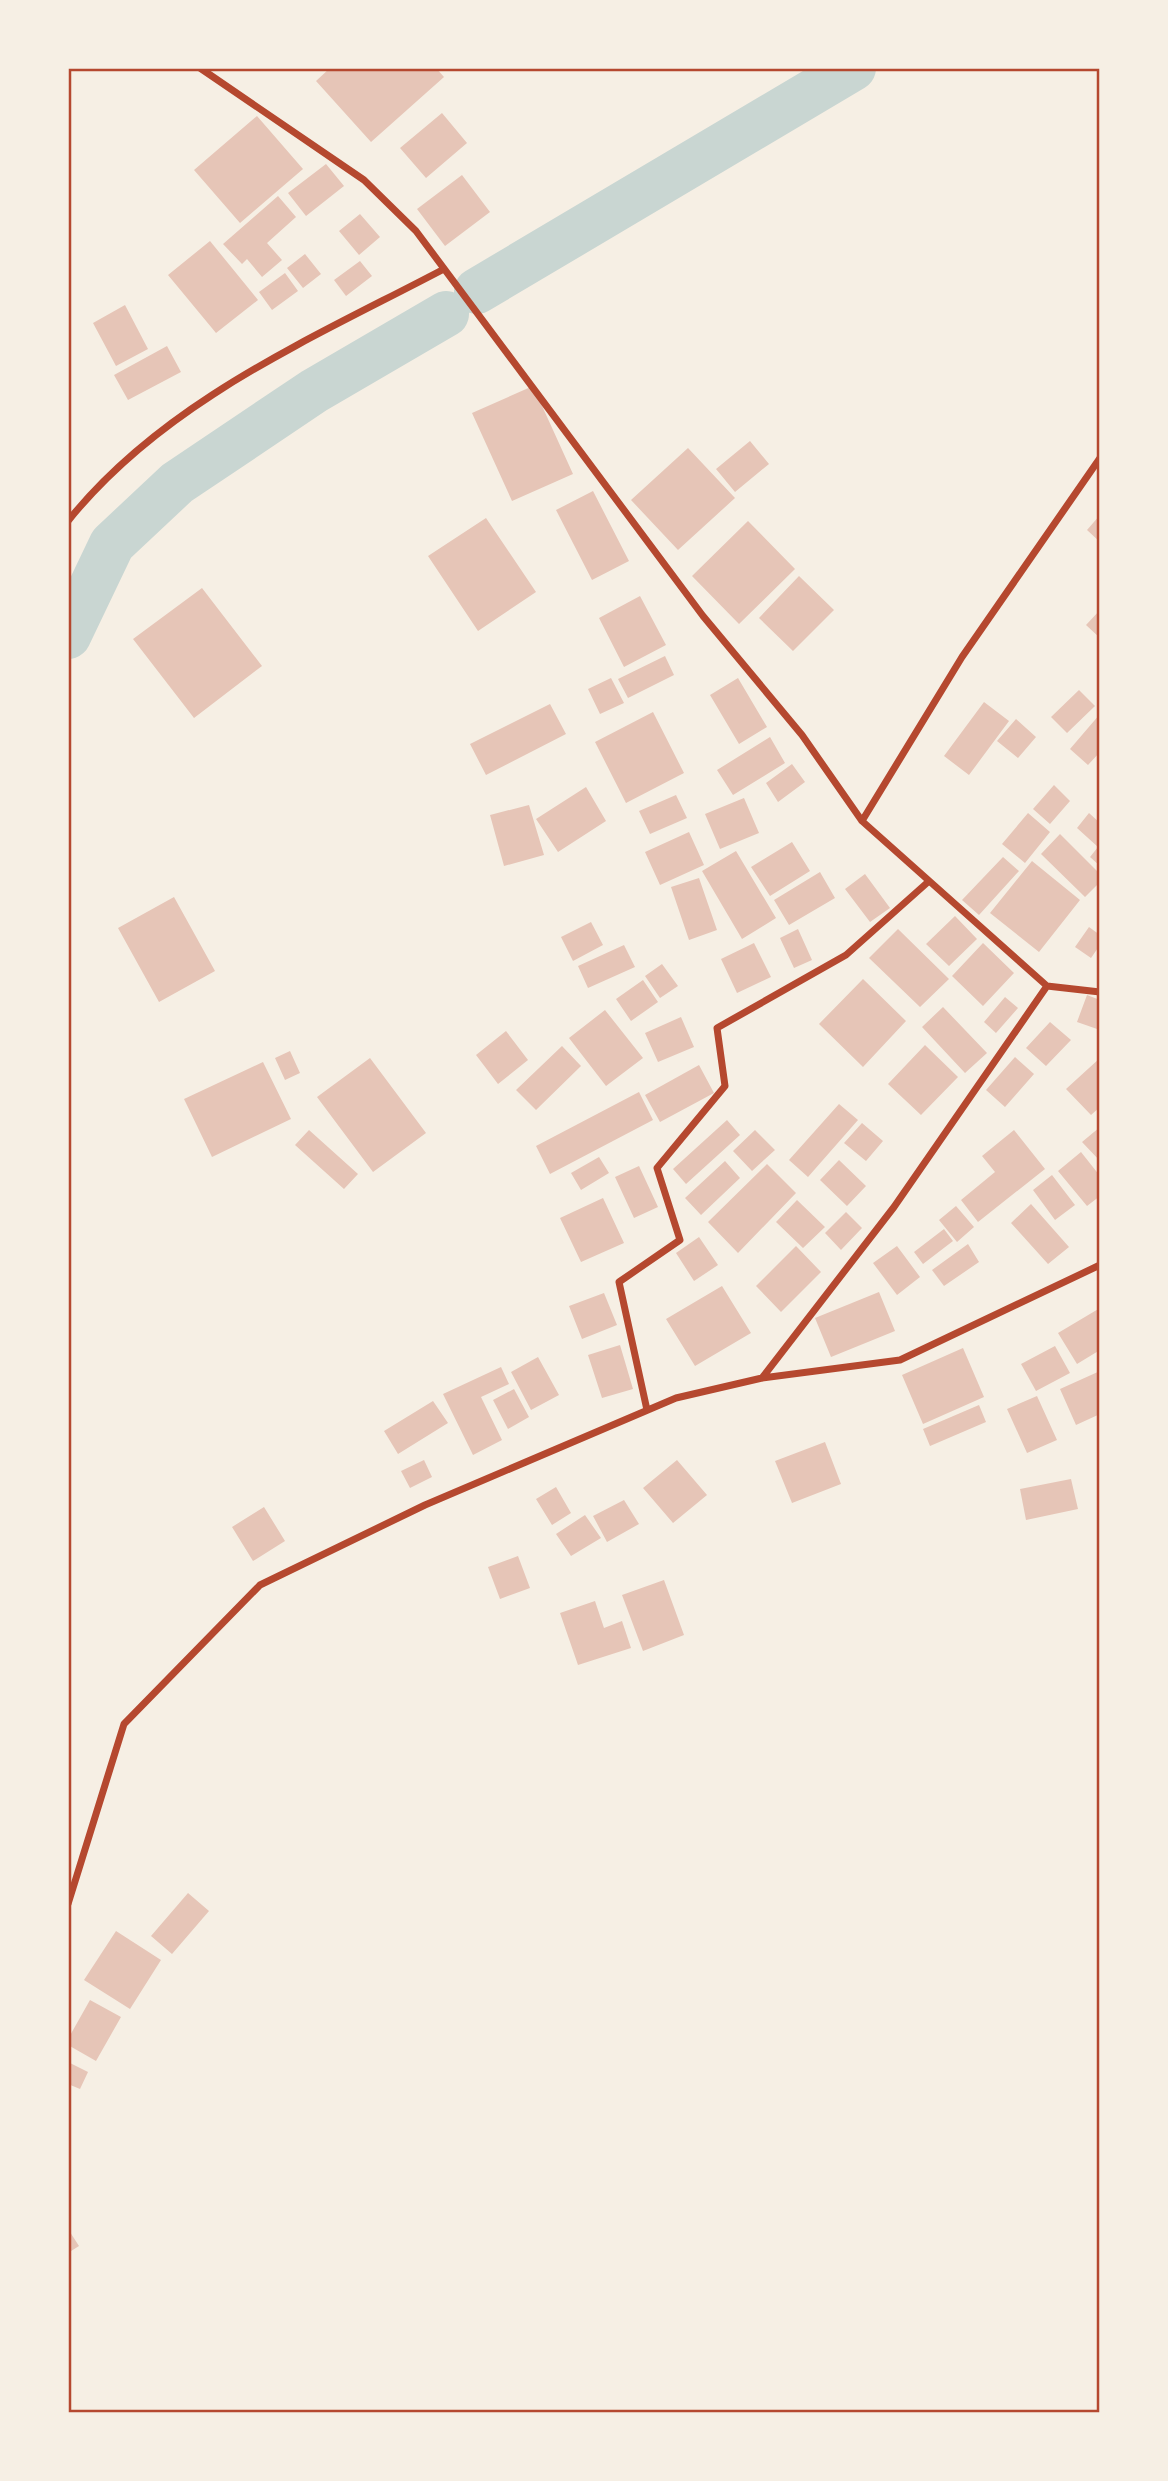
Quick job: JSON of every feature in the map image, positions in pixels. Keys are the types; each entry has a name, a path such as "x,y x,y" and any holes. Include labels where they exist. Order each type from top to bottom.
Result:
{"street":[{"path":"201,68 364,180 416,231 703,616 802,735 862,821 1047,986 1100,992"},
{"path":"68,521 124,461 226,384 444,268"},
{"path":"862,821 962,657 1100,458"},
{"path":"647,1410 619,1282 680,1240 657,1168 725,1086 717,1028 846,955 928,882"},
{"path":"762,1378 894,1208 1047,986"},
{"path":"68,1904 124,1724 260,1586 425,1505 676,1398 762,1378 900,1360 1100,1265"}],"building":[{"path":"330,68 436,68 444,77 371,142 316,81"},
{"path":"442,113 467,143 426,178 400,148"},
{"path":"257,116 303,169 240,223 194,170"},
{"path":"326,164 344,186 306,216 288,193"},
{"path":"462,175 490,212 445,246 417,209"},
{"path":"278,196 296,217 267,243 282,260 262,277 247,259 242,264 223,244"},
{"path":"360,214 380,237 359,255 339,231"},
{"path":"210,241 258,300 216,333 168,275"},
{"path":"305,254 321,274 303,288 287,268"},
{"path":"360,261 372,276 346,296 334,280"},
{"path":"285,273 298,291 272,310 259,292"},
{"path":"125,305 148,349 116,366 93,323"},
{"path":"167,346 181,372 128,400 114,375"},
{"path":"533,386 573,474 512,501 472,413"},
{"path":"750,441 769,464 735,492 716,469"},
{"path":"688,448 735,498 678,550 631,500"},
{"path":"593,491 629,561 592,580 556,510"},
{"path":"1100,515 1100,542 1087,530"},
{"path":"486,518 536,592 478,631 428,556"},
{"path":"748,521 795,569 739,624 692,576"},
{"path":"799,576 834,610 793,651 759,618"},
{"path":"202,588 262,666 194,718 133,639"},
{"path":"640,596 666,645 624,667 599,618"},
{"path":"1100,610 1100,638 1086,625"},
{"path":"665,656 674,675 628,698 618,679"},
{"path":"611,678 624,703 600,714 588,689"},
{"path":"738,678 767,727 739,744 710,695"},
{"path":"1079,690 1095,706 1067,733 1051,717"},
{"path":"984,702 1009,721 969,775 944,756"},
{"path":"550,704 566,734 486,775 470,744"},
{"path":"653,712 684,773 626,803 595,742"},
{"path":"1100,714 1100,752 1088,765 1070,749"},
{"path":"1016,719 1036,737 1018,758 997,741"},
{"path":"770,737 785,763 733,795 717,770"},
{"path":"792,764 805,782 778,802 766,783"},
{"path":"1054,785 1070,801 1050,824 1033,809"},
{"path":"586,787 606,821 558,852 536,819"},
{"path":"676,795 687,818 650,834 639,811"},
{"path":"744,798 759,833 720,849 705,814"},
{"path":"529,805 544,855 504,866 490,815"},
{"path":"1028,813 1050,832 1025,863 1002,844"},
{"path":"1089,813 1100,823 1100,866 1090,857 1098,847 1077,828"},
{"path":"689,832 704,865 660,885 645,852"},
{"path":"1060,834 1100,874 1100,882 1085,897 1041,854"},
{"path":"792,842 810,871 770,896 751,867"},
{"path":"736,851 776,918 742,939 702,871"},
{"path":"1003,857 1019,871 979,915 962,900"},
{"path":"1032,861 1080,900 1039,952 990,913"},
{"path":"820,872 835,898 789,925 774,900"},
{"path":"865,874 890,908 870,922 845,889"},
{"path":"699,878 717,930 689,940 671,887"},
{"path":"174,897 215,971 159,1002 118,928"},
{"path":"955,916 977,939 949,966 926,944"},
{"path":"591,922 603,945 573,961 561,937"},
{"path":"1089,927 1100,935 1100,945 1091,958 1075,947"},
{"path":"798,929 812,960 794,968 780,938"},
{"path":"898,929 949,979 920,1007 869,958"},
{"path":"754,943 771,977 737,993 721,959"},
{"path":"983,943 1014,973 983,1006 952,976"},
{"path":"624,945 635,967 588,988 578,966"},
{"path":"662,964 678,986 660,998 645,976"},
{"path":"863,979 906,1021 863,1067 819,1024"},
{"path":"643,980 658,1002 631,1021 616,999"},
{"path":"1087,995 1100,1000 1100,1030 1077,1022"},
{"path":"1005,997 1018,1008 996,1033 984,1022"},
{"path":"943,1007 987,1053 965,1073 922,1027"},
{"path":"605,1010 643,1058 606,1086 569,1038"},
{"path":"681,1017 694,1047 658,1062 645,1033"},
{"path":"1050,1022 1071,1040 1046,1066 1026,1048"},
{"path":"506,1031 528,1060 498,1084 476,1055"},
{"path":"925,1045 958,1077 921,1115 888,1084"},
{"path":"562,1046 581,1066 536,1110 516,1090"},
{"path":"290,1051 300,1073 285,1080 275,1058"},
{"path":"1015,1057 1034,1074 1005,1107 986,1090"},
{"path":"370,1058 426,1133 373,1172 317,1097"},
{"path":"1100,1058 1100,1107 1091,1115 1066,1089"},
{"path":"263,1062 291,1119 212,1157 184,1099"},
{"path":"699,1065 714,1093 660,1122 645,1095"},
{"path":"639,1092 653,1120 550,1174 536,1146"},
{"path":"839,1104 858,1120 808,1177 789,1160"},
{"path":"727,1120 740,1135 686,1184 673,1169"},
{"path":"862,1123 883,1141 866,1161 844,1143"},
{"path":"1100,1127 1100,1161 1082,1142"},
{"path":"309,1130 358,1174 344,1189 295,1145"},
{"path":"755,1130 775,1150 752,1171 733,1151"},
{"path":"1014,1130 1045,1169 978,1222 961,1200 995,1172 982,1156"},
{"path":"1081,1152 1100,1176 1100,1196 1087,1206 1058,1171"},
{"path":"599,1157 609,1173 581,1190 571,1173"},
{"path":"839,1160 866,1186 847,1206 820,1180"},
{"path":"725,1161 740,1178 701,1215 685,1198"},
{"path":"767,1164 796,1193 738,1253 708,1222"},
{"path":"639,1166 658,1207 634,1218 615,1177"},
{"path":"1052,1175 1075,1205 1055,1220 1033,1190"},
{"path":"603,1198 624,1243 581,1262 560,1218"},
{"path":"797,1200 825,1227 803,1248 776,1222"},
{"path":"1031,1204 1069,1247 1048,1264 1011,1223"},
{"path":"956,1206 974,1227 957,1242 939,1220"},
{"path":"846,1212 862,1228 841,1250 825,1233"},
{"path":"944,1229 953,1241 923,1264 914,1252"},
{"path":"699,1237 718,1265 694,1281 676,1253"},
{"path":"968,1244 979,1262 944,1286 932,1270"},
{"path":"796,1246 821,1272 781,1312 756,1286"},
{"path":"897,1246 920,1277 897,1295 873,1263"},
{"path":"722,1286 751,1333 695,1366 666,1319"},
{"path":"879,1292 895,1331 831,1357 815,1318"},
{"path":"604,1293 617,1325 582,1339 569,1306"},
{"path":"1100,1308 1100,1350 1077,1364 1058,1333"},
{"path":"620,1345 633,1389 602,1398 588,1355"},
{"path":"1055,1346 1070,1373 1036,1391 1021,1364"},
{"path":"963,1348 984,1397 923,1424 902,1375"},
{"path":"538,1357 559,1395 531,1410 511,1372"},
{"path":"501,1367 509,1384 481,1397 502,1440 473,1455 443,1394"},
{"path":"1100,1371 1100,1414 1076,1425 1060,1389"},
{"path":"514,1389 529,1417 508,1429 493,1400"},
{"path":"1037,1396 1057,1440 1027,1453 1007,1409"},
{"path":"433,1401 448,1423 398,1454 384,1431"},
{"path":"979,1405 986,1422 930,1446 923,1429"},
{"path":"825,1442 841,1484 792,1503 775,1461"},
{"path":"424,1460 432,1477 410,1488 401,1471"},
{"path":"677,1460 707,1495 673,1523 643,1488"},
{"path":"1071,1479 1078,1509 1026,1520 1020,1489"},
{"path":"556,1487 571,1513 552,1525 536,1499"},
{"path":"624,1500 639,1524 607,1542 593,1516"},
{"path":"264,1507 285,1541 253,1561 232,1527"},
{"path":"585,1515 601,1538 571,1556 556,1534"},
{"path":"518,1556 530,1588 500,1599 488,1567"},
{"path":"664,1580 684,1635 643,1651 622,1595"},
{"path":"595,1601 604,1628 622,1621 631,1648 578,1665 560,1613"},
{"path":"188,1893 209,1911 172,1954 151,1936"},
{"path":"116,1931 161,1960 130,2009 84,1980"},
{"path":"90,2000 121,2017 96,2061 68,2045 68,2039"},
{"path":"68,2062 88,2072 80,2089 68,2084"},
{"path":"68,2229 79,2246 68,2253"}],"waterway":[{"path":"477,291 853,68"},
{"path":"68,636 112,544 177,483 314,391 446,314"}]}
